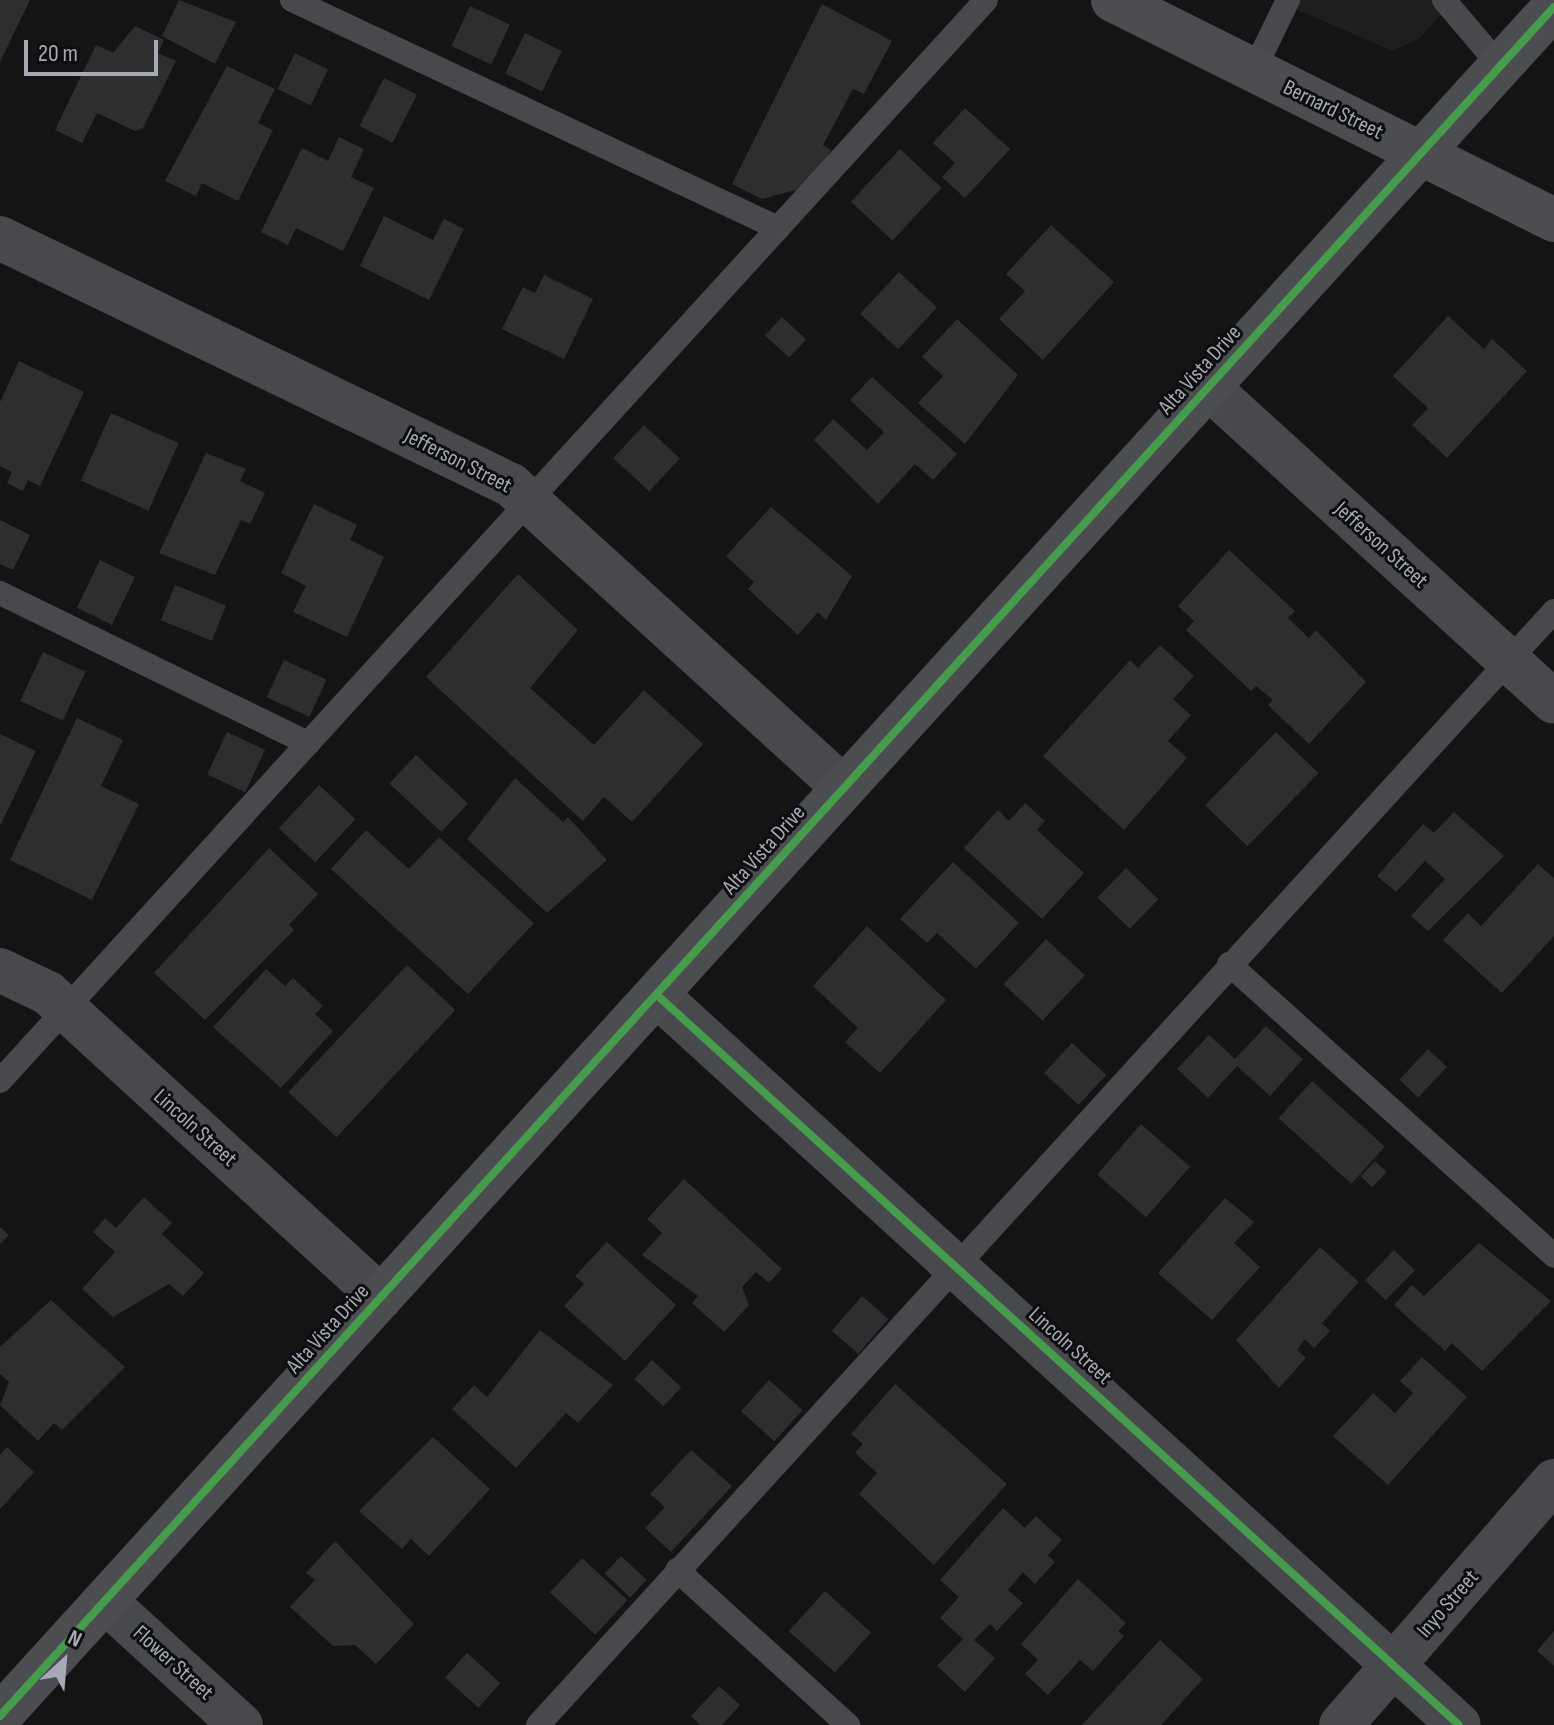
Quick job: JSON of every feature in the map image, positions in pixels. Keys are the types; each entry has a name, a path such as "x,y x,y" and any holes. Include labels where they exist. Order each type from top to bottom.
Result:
{"street":[{"name":"Bernard Street","path":"1113,0 1554,220"},
{"name":"Alta Vista Drive","path":"0,1716 1554,7"},
{"name":"Jefferson Street","path":"0,238 511,485 844,788"},
{"name":"Jefferson Street","path":"1209,388 1554,702"},
{"name":"Lincoln Street","path":"0,970 65,1009 381,1297"},
{"name":"Lincoln Street","path":"657,995 1459,1725"},
{"name":"Inyo Street","path":"1341,1725 1554,1481"},
{"name":"Flower Street","path":"105,1601 241,1725"}],"lane":[{"path":"292,0 778,228"},
{"path":"0,1081 986,0"},
{"path":"1254,70 1288,0"},
{"path":"1444,0 1500,66"},
{"path":"0,593 308,743"},
{"path":"538,1725 953,1264 1554,611"},
{"path":"1229,964 1554,1256"},
{"path":"677,1570 848,1725"}],"shaded area":[{"path":"1275,0 1454,0 1419,39 1392,51"}],"building":[{"path":"0,0 30,0 0,62"},
{"path":"179,0 236,22 215,64 162,36"},
{"path":"822,4 892,41 864,94 853,89 823,145 831,150 823,164 796,190 762,199 732,184"},
{"path":"470,6 510,25 491,64 451,46"},
{"path":"135,26 164,40 158,53 176,61 143,128 135,131 97,113 82,143 55,130 96,45 113,53"},
{"path":"525,33 562,51 542,91 505,73"},
{"path":"295,53 328,69 311,105 277,89"},
{"path":"227,66 275,89 258,123 273,130 238,201 202,183 196,196 165,181"},
{"path":"384,78 417,95 392,143 359,126"},
{"path":"965,108 1010,149 965,198 942,177 955,163 933,143"},
{"path":"339,137 364,149 351,177 374,188 343,251 296,228 288,245 261,232 302,148 328,161"},
{"path":"900,149 942,188 893,241 851,202"},
{"path":"384,216 433,240 444,219 464,229 429,300 360,266"},
{"path":"1051,225 1114,282 1043,360 999,319 1025,291 1006,274"},
{"path":"899,272 937,307 898,349 860,314"},
{"path":"544,275 593,299 564,359 502,329 523,287 535,293"},
{"path":"1448,316 1484,349 1492,339 1527,371 1447,458 1412,425 1428,408 1393,376"},
{"path":"782,317 806,340 789,358 765,335"},
{"path":"957,319 1018,375 965,444 918,403 943,376 922,357"},
{"path":"19,361 84,392 40,486 28,480 23,491 7,483 12,472 0,466 0,402"},
{"path":"872,377 957,454 933,480 915,464 878,504 814,440 833,419 867,450 884,432 850,400"},
{"path":"111,413 179,443 149,511 81,481"},
{"path":"644,425 680,458 649,491 613,458"},
{"path":"206,453 246,469 240,481 265,493 250,524 241,520 215,575 159,553"},
{"path":"314,504 357,525 350,540 384,557 347,637 293,612 306,586 281,573"},
{"path":"771,507 852,576 826,620 818,612 798,635 748,589 754,582 726,556"},
{"path":"0,520 30,535 13,570 0,564"},
{"path":"1229,550 1295,611 1288,618 1309,638 1316,630 1366,682 1309,744 1268,705 1273,700 1256,686 1251,691 1186,630 1194,621 1178,606"},
{"path":"100,560 135,577 112,625 77,608"},
{"path":"518,574 578,630 530,688 594,745 644,690 703,744 632,822 604,797 583,821 426,677"},
{"path":"175,585 226,606 212,641 161,620"},
{"path":"1160,645 1194,676 1173,699 1191,715 1168,741 1187,758 1124,830 1043,756 1130,660 1138,668"},
{"path":"43,652 86,672 63,721 20,701"},
{"path":"284,660 327,680 309,717 267,697"},
{"path":"77,718 123,740 101,786 139,804 92,900 10,860"},
{"path":"227,732 265,750 245,792 207,775"},
{"path":"1276,732 1318,773 1248,846 1205,805"},
{"path":"0,734 36,751 0,826"},
{"path":"416,755 468,803 441,832 389,784"},
{"path":"515,778 563,822 568,817 607,860 547,913 467,839"},
{"path":"319,785 356,819 315,862 279,828"},
{"path":"1025,803 1045,821 1037,830 1084,873 1042,919 964,848 998,810 1009,821"},
{"path":"1454,812 1504,856 1428,931 1411,916 1445,879 1425,861 1396,892 1377,876 1423,824 1434,833"},
{"path":"366,830 409,869 439,837 534,923 468,994 331,869"},
{"path":"269,848 318,894 289,925 294,930 205,1020 154,973"},
{"path":"953,862 1019,923 976,969 937,933 927,943 900,919"},
{"path":"1538,864 1554,878 1554,936 1502,993 1443,940 1468,913 1481,926"},
{"path":"1126,868 1158,899 1130,929 1098,897"},
{"path":"867,926 946,1000 880,1073 845,1042 858,1028 813,986"},
{"path":"1046,939 1085,975 1042,1020 1004,984"},
{"path":"407,965 455,1010 337,1137 288,1092"},
{"path":"266,969 285,986 293,978 323,1006 315,1014 333,1031 281,1088 213,1027"},
{"path":"1266,1026 1303,1059 1270,1096 1237,1066 1208,1098 1177,1069 1209,1035 1235,1059"},
{"path":"1072,1043 1106,1075 1078,1105 1044,1073"},
{"path":"1428,1049 1447,1067 1418,1097 1399,1080"},
{"path":"1312,1081 1385,1147 1351,1184 1279,1118"},
{"path":"1141,1124 1190,1167 1146,1217 1097,1175"},
{"path":"1375,1161 1387,1172 1372,1187 1361,1176"},
{"path":"684,1179 782,1269 769,1283 756,1272 742,1287 749,1305 724,1332 692,1303 698,1296 642,1255 662,1233 647,1219"},
{"path":"144,1197 172,1223 162,1234 204,1273 183,1296 169,1284 113,1317 82,1289 115,1252 93,1232 105,1218 116,1228"},
{"path":"1225,1198 1254,1222 1234,1243 1260,1267 1212,1320 1158,1273"},
{"path":"0,1227 9,1235 0,1244"},
{"path":"607,1242 676,1305 625,1361 564,1306 584,1284 575,1276"},
{"path":"1479,1243 1551,1301 1482,1371 1452,1343 1445,1351 1394,1305 1412,1285 1424,1296"},
{"path":"1320,1247 1359,1282 1322,1323 1330,1331 1314,1348 1305,1339 1297,1350 1306,1358 1279,1388 1236,1340"},
{"path":"1394,1250 1415,1270 1386,1300 1365,1280"},
{"path":"862,1296 888,1319 858,1354 832,1331"},
{"path":"51,1300 125,1367 62,1430 54,1423 38,1441 0,1405 9,1382 0,1374 0,1347"},
{"path":"540,1330 613,1385 578,1423 566,1413 516,1468 452,1409 474,1385 487,1397"},
{"path":"1422,1357 1467,1397 1388,1485 1333,1436 1373,1393 1395,1413 1413,1393 1400,1381"},
{"path":"652,1360 681,1387 664,1406 634,1379"},
{"path":"769,1380 802,1410 774,1441 741,1411"},
{"path":"895,1384 1007,1484 934,1565 859,1494 877,1473 855,1453 863,1444 851,1434"},
{"path":"433,1437 490,1489 429,1556 411,1539 402,1549 359,1511"},
{"path":"7,1447 34,1472 0,1509 0,1455"},
{"path":"691,1450 732,1486 671,1552 645,1528 665,1507 650,1494"},
{"path":"1003,1508 1025,1528 1036,1516 1062,1540 1048,1555 1055,1562 1035,1584 1023,1572 1008,1590 1023,1603 997,1631 990,1624 974,1640 995,1658 965,1692 937,1666 963,1639 940,1618 959,1597 940,1580"},
{"path":"335,1541 414,1624 376,1664 355,1645 333,1646 290,1607 315,1580 306,1573"},
{"path":"621,1556 647,1580 630,1597 605,1574"},
{"path":"582,1558 627,1600 595,1635 550,1592"},
{"path":"1078,1579 1126,1623 1118,1631 1124,1636 1093,1671 1080,1660 1048,1695 1025,1674 1038,1660 1021,1644"},
{"path":"825,1591 871,1632 835,1673 789,1631"},
{"path":"1554,1631 1554,1666 1537,1651"},
{"path":"1160,1640 1203,1679 1161,1725 1082,1725"},
{"path":"467,1653 500,1683 478,1708 445,1678"},
{"path":"719,1686 740,1705 722,1725 700,1725 691,1716"}],"cycle path":[{"path":"0,1716 1554,7"},
{"path":"657,995 1459,1725"}]}
